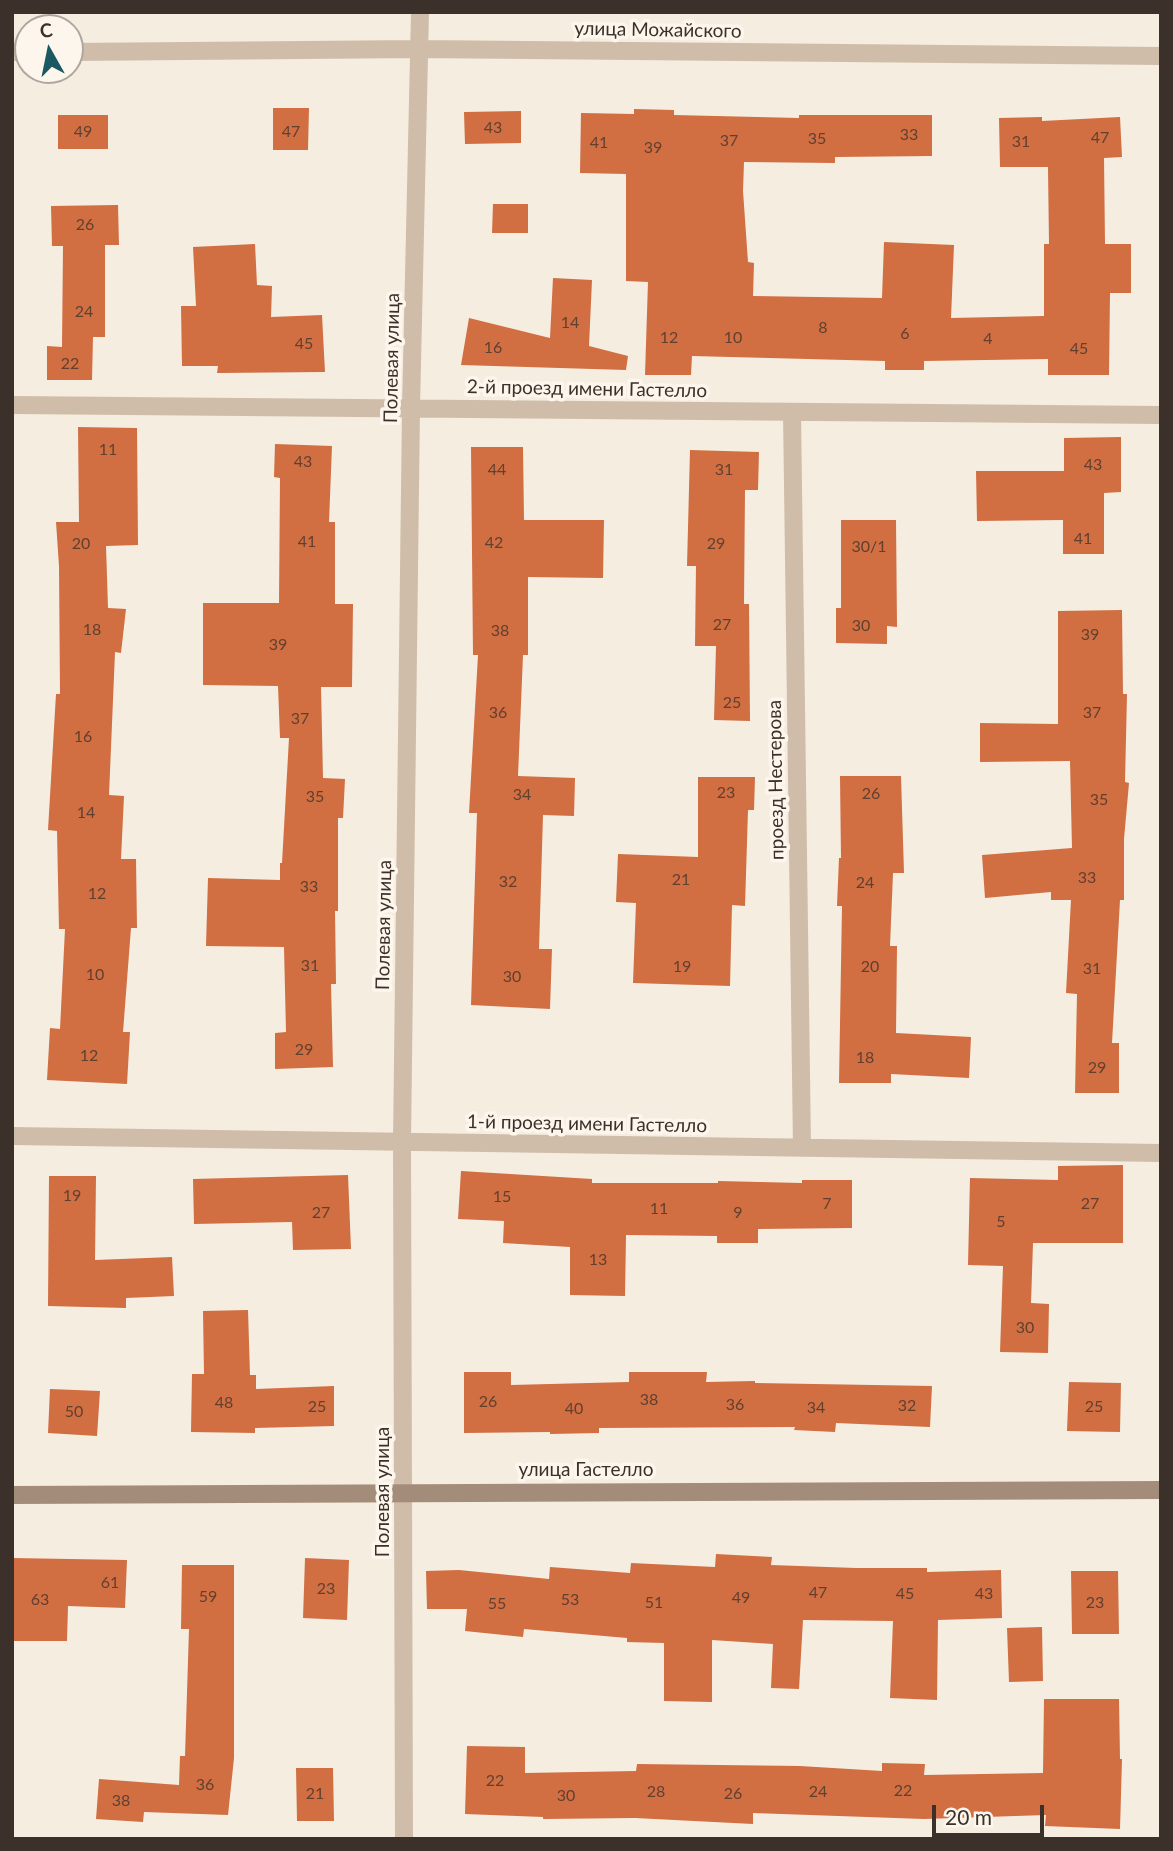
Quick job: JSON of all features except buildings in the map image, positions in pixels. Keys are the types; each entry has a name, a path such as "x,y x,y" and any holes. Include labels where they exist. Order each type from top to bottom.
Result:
{"street":[{"name":"Полевая улица","path":"404,1839 402,1142 419,12"},
{"name":"улица Можайского","path":"84,52 420,49 1161,56"},
{"name":"2-й проезд имени Гастелло","path":"12,405 1161,415"},
{"name":"проезд Нестерова","path":"792,412 802,1148"},
{"name":"1-й проезд имени Гастелло","path":"12,1136 1161,1153"},
{"name":"улица Гастелло","path":"12,1495 1161,1490"}]}
